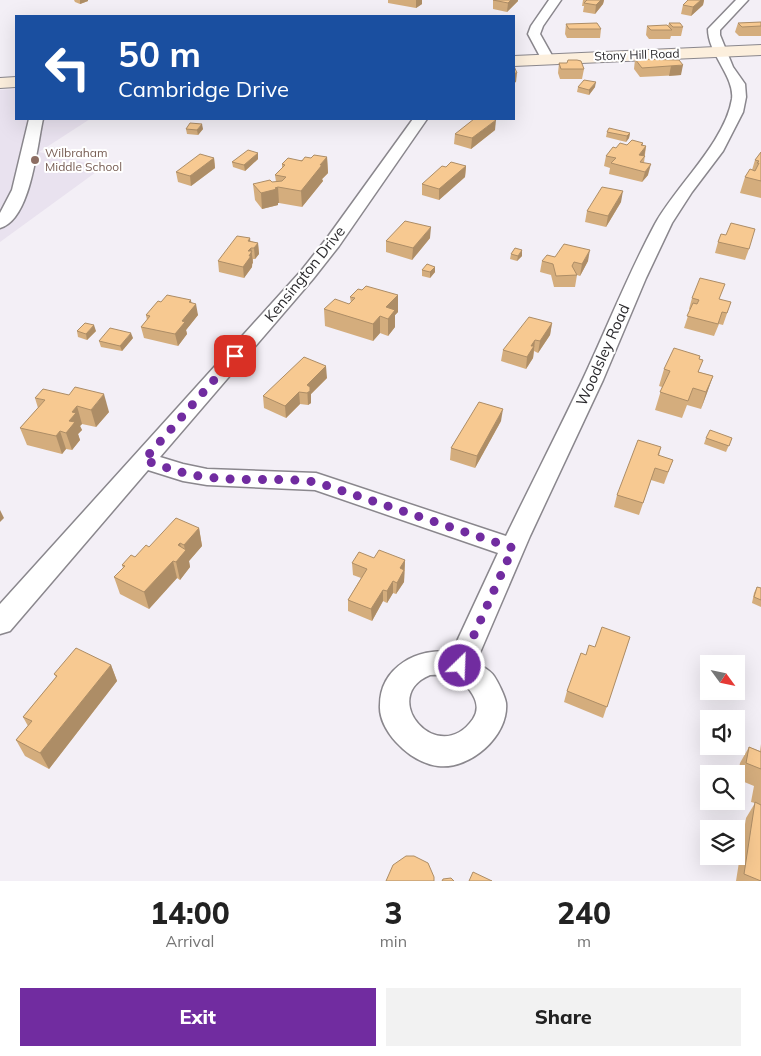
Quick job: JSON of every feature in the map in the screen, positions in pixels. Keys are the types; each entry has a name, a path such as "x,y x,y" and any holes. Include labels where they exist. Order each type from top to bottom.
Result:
{"main road":[{"name":"Stony Hill Road","path":"515,61 761,50"},
{"path":"0,83 15,82"}],"street":[{"path":"548,59 534,34 537,26 556,0"},
{"name":"Woodsley Road","path":"460,666 513,548 593,380 637,278 664,223 685,190 715,151 736,112 739,97 738,84 721,52 714,35 714,29 742,0"},
{"path":"0,223 7,218 16,201 36,120"},
{"name":"Kensington Drive","path":"0,624 307,275 333,242 419,120"},
{"path":"144,460 180,472 207,477 294,479 321,484 513,548"},
{"path":"444,663 460,666 477,677 489,694 491,716 487,727 472,744 458,750 429,749 416,743 405,734 396,719 393,704 398,687 410,673 426,664 444,663"}],"shaded area":[{"name":"Wilbraham Middle School","path":"15,89 15,120 88,120 39,152 103,167 0,242 0,90"}],"building":[{"path":"493,0 511,0 508,3"},
{"path":"587,0 601,0 596,5 584,3"},
{"path":"688,0 701,0 693,7 683,5"},
{"path":"761,22 761,26 742,27 738,23"},
{"path":"597,23 601,29 569,29 566,24"},
{"path":"669,23 680,23 683,27 673,27"},
{"path":"667,25 672,30 651,30 647,26"},
{"path":"635,59 679,60 683,65 642,68"},
{"path":"568,60 581,61 584,69 561,69 559,63 567,63"},
{"path":"584,80 596,82 589,90 578,87"},
{"path":"473,120 496,120 472,138 455,134"},
{"path":"190,123 202,124 197,130 186,129"},
{"path":"609,128 630,133 627,136 607,132"},
{"path":"632,140 643,143 641,145 646,146 639,155 645,156 640,162 651,164 645,172 611,163 616,158 606,156 613,147 616,148 620,143 627,145"},
{"path":"248,150 258,153 244,165 232,162"},
{"path":"761,152 761,181 745,177 750,169 755,171 759,161 755,160"},
{"path":"200,154 214,158 190,176 176,172"},
{"path":"314,155 327,157 301,191 278,187 275,188 277,189 261,193 253,184 270,180 272,182 282,181 286,177 275,175 285,165 282,164 288,158 302,161 305,157 311,158"},
{"path":"451,162 466,166 439,189 422,184 442,166 446,167"},
{"path":"602,187 623,191 608,216 587,211"},
{"path":"405,221 431,227 413,248 386,241"},
{"path":"731,223 755,229 749,249 718,242 721,234 726,235"},
{"path":"237,236 250,238 248,241 258,243 248,251 252,251 249,256 251,256 243,267 218,261"},
{"path":"564,244 590,250 582,264 574,262 572,266 577,275 556,276 553,264 542,261 547,255 555,257"},
{"path":"515,248 522,250 518,256 511,254"},
{"path":"427,264 435,267 430,272 422,270"},
{"path":"700,278 725,284 719,299 731,302 727,313 722,312 718,324 687,316 693,303 697,304 699,300 692,298"},
{"path":"366,286 398,295 386,307 395,310 388,319 380,316 373,324 324,309 335,299 349,304 355,298 350,297 358,289 362,290"},
{"path":"167,295 191,300 189,302 196,304 182,321 185,322 175,334 141,327 150,316 146,315 158,301 161,302"},
{"path":"529,317 552,323 540,341 535,340 531,346 534,346 527,357 503,350"},
{"path":"85,323 94,325 86,334 77,331"},
{"path":"110,328 131,333 120,346 99,341"},
{"path":"674,348 700,356 699,359 703,360 698,372 713,376 706,392 693,388 688,401 660,392 670,371 664,369"},
{"path":"304,357 326,366 307,385 310,387 310,391 307,393 299,392 285,406 263,396"},
{"path":"75,387 104,394 91,410 77,406 72,412 76,413 69,421 75,422 66,433 60,431 56,436 20,428 45,400 35,398 43,389 69,395"},
{"path":"479,402 503,409 477,456 451,448"},
{"path":"710,430 732,438 729,446 706,438"},
{"path":"638,440 661,447 658,455 673,460 668,472 655,468 643,503 617,495"},
{"path":"176,518 199,528 184,545 180,543 178,545 186,550 176,562 173,561 144,592 114,577 125,566 122,565 131,555 135,557 146,545 149,547"},
{"path":"379,550 405,560 400,568 404,570 397,583 393,581 387,591 383,590 371,609 348,600 367,569 352,563 359,552 374,558"},
{"path":"757,587 761,588 761,600 754,597"},
{"path":"602,627 630,637 607,707 567,691 581,653 586,655 589,645 595,647"},
{"path":"76,648 111,665 40,753 16,740 32,721 23,717 57,676 54,674"},
{"path":"749,747 761,752 761,769 746,763"},
{"path":"755,802 761,805 761,881 744,874"},
{"path":"406,856 414,856 428,863 434,881 386,881 393,865"},
{"path":"473,872 492,881 469,881"},
{"path":"451,878 454,881 442,881 443,879"}],"place":[{"name":"Wilbraham Middle School","path":"35,160"}],"route":[{"path":"235,356 144,460 180,472 221,479 294,479 316,482 513,548 460,666"}]}
